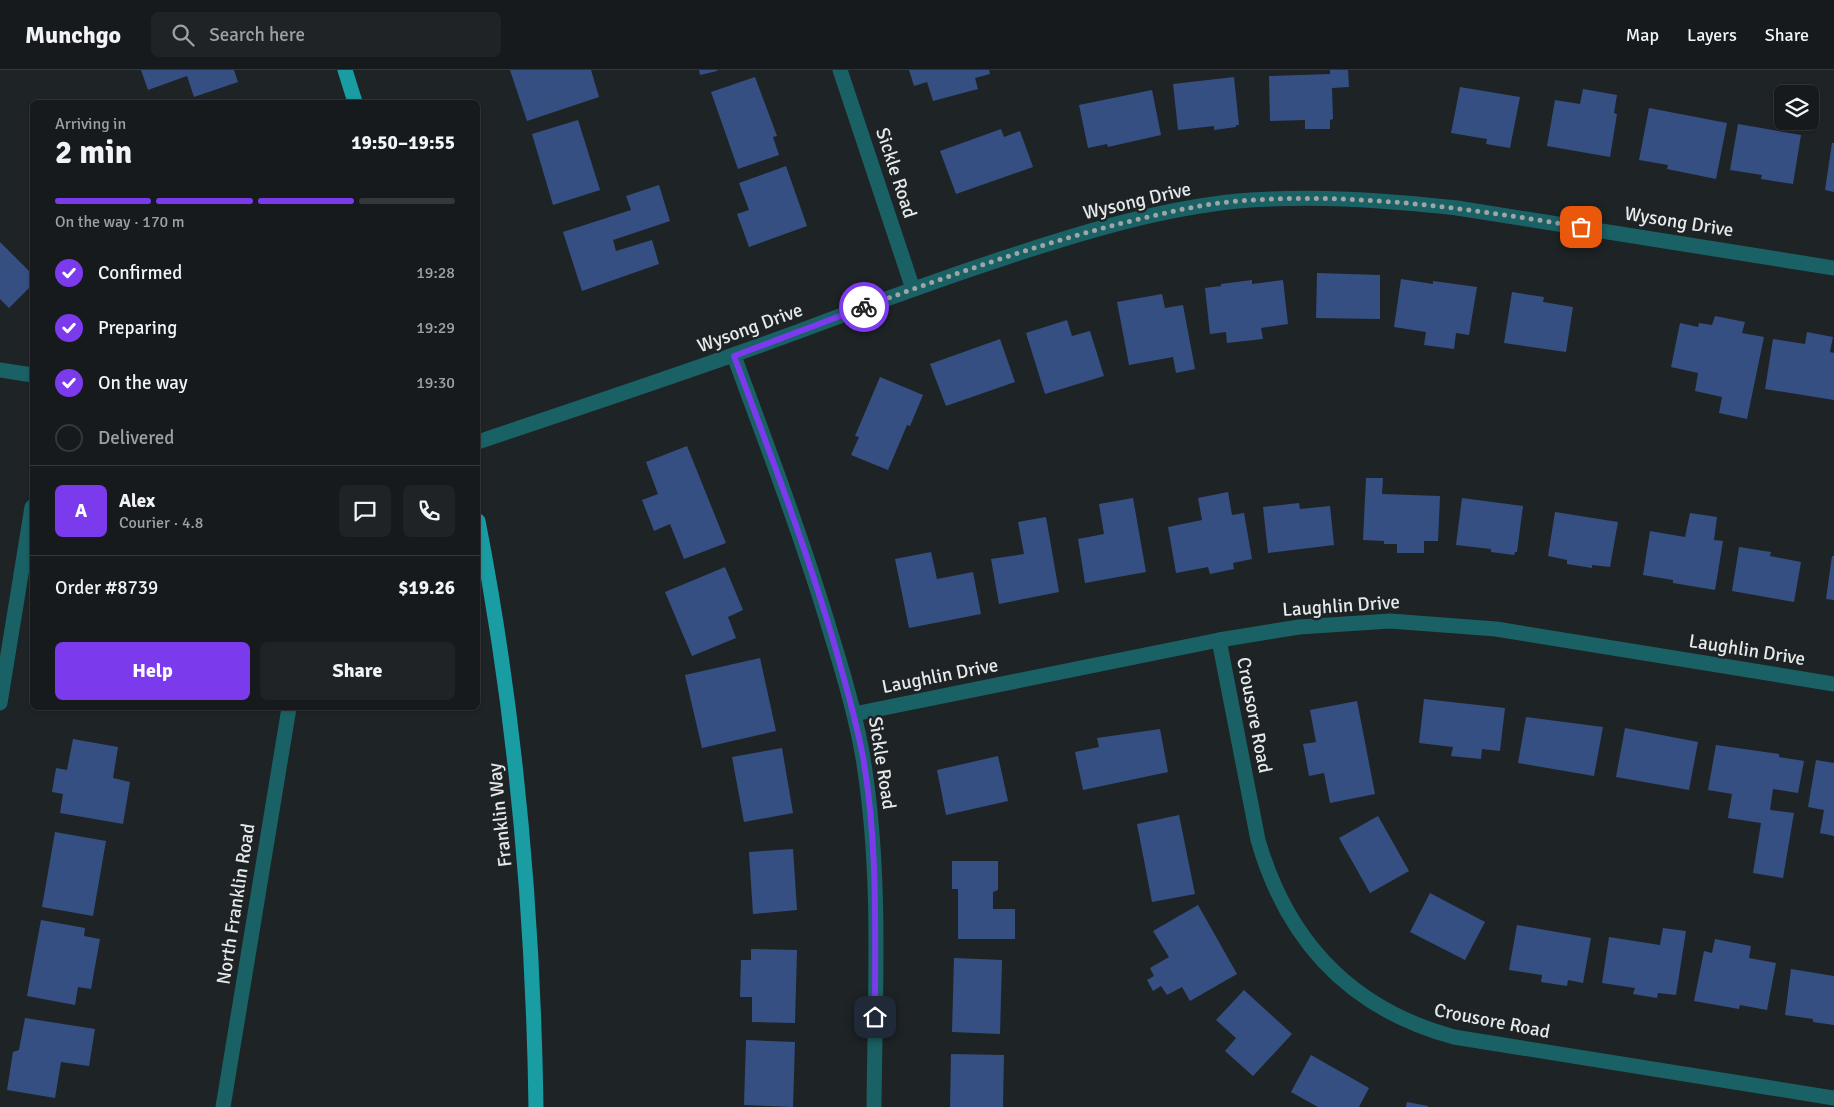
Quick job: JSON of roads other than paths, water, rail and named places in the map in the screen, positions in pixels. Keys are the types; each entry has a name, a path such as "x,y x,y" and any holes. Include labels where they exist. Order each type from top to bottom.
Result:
{"main road":[{"path":"345,70 354,100"},
{"name":"Franklin Way","path":"480,532 497,627 520,804 530,929 536,1107"}],"street":[{"name":"Sickle Road","path":"840,70 913,289"},
{"name":"Wysong Drive","path":"480,441 734,356 913,289 1070,237 1151,216 1237,202 1305,198 1397,201 1457,208 1834,268"},
{"name":"Sickle Road","path":"734,356 811,565 854,714 863,758 875,881 874,1107"},
{"path":"0,370 30,375"},
{"path":"0,704 30,519"},
{"name":"Laughlin Drive","path":"854,714 1219,640 1299,627 1390,621 1496,629 1834,684"},
{"name":"Crousore Road","path":"1219,640 1258,840 1266,869 1294,924 1322,960 1357,992 1396,1016 1428,1030 1454,1037 1834,1098"},
{"name":"North Franklin Road","path":"223,1107 289,710"}]}
